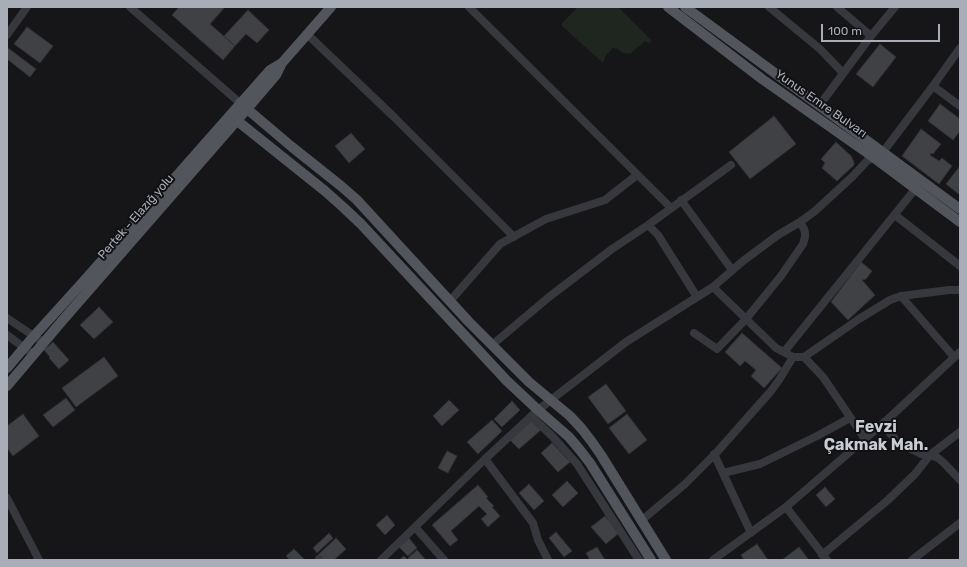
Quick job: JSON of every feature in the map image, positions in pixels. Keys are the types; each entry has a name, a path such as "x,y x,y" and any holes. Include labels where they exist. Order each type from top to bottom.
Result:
{"main road":[{"name":"Pertek - Elazığ yolu","path":"7,386 244,106 276,75 282,63 331,7"},
{"name":"Yunus Emre Bulvarı","path":"668,7 762,78 916,188 960,222"},
{"name":"Yunus Emre Bulvarı","path":"685,7 960,209"},
{"path":"244,106 356,200 450,302 492,345 529,382 570,416 592,442 666,560"},
{"name":"Pertek - Elazığ yolu","path":"7,368 82,283 234,118"},
{"path":"234,118 348,211 507,381 534,413 569,437 590,463 651,560"}],"street":[{"path":"7,35 27,7"},
{"path":"130,7 244,106"},
{"path":"470,7 671,208"},
{"path":"769,7 820,49 843,73"},
{"path":"837,7 871,36"},
{"path":"819,106 871,36 895,7"},
{"path":"307,34 394,117 514,237"},
{"path":"381,560 534,413 626,342 713,287 732,270 815,211 852,177 866,161 883,152 960,48"},
{"path":"933,86 960,106"},
{"path":"492,345 612,249 731,165"},
{"path":"450,302 500,244 546,219 605,200 637,175"},
{"path":"784,352 916,188"},
{"path":"681,200 732,270"},
{"path":"895,215 960,266"},
{"path":"694,333 717,349 746,319 781,276 803,244 805,233 800,222"},
{"path":"648,225 658,235 697,297"},
{"path":"713,287 776,348 793,357 804,357 859,319 890,300 901,296 960,290"},
{"path":"713,560 786,507 882,424 957,355 901,296"},
{"path":"7,318 44,343"},
{"path":"7,335 34,355"},
{"path":"642,520 685,484 714,454 771,391 793,357"},
{"path":"804,357 823,377 865,439"},
{"path":"534,413 576,464 639,560"},
{"path":"723,473 760,464 850,418"},
{"path":"882,424 896,440 905,446 921,454 938,458 944,462 960,480"},
{"path":"786,507 824,557 888,500 915,474 930,455 960,432"},
{"path":"714,454 751,532"},
{"path":"486,458 533,523 538,540 548,560"},
{"path":"7,498 39,560"},
{"path":"912,560 960,523"},
{"path":"414,527 444,560"}],"shaded area":[{"path":"578,7 618,7 652,41 649,43 645,41 630,54 623,53 618,49 613,48 606,55 603,63 562,26 562,23"}],"building":[{"path":"179,7 225,7 210,24 235,46 223,60 172,15"},
{"path":"248,10 269,30 257,43 246,34 235,46 224,36"},
{"path":"27,27 53,46 40,63 14,44"},
{"path":"880,44 896,57 873,87 856,74"},
{"path":"8,48 36,69 30,77 7,59"},
{"path":"940,104 960,119 960,131 953,140 928,121"},
{"path":"774,116 796,144 750,179 729,152"},
{"path":"921,129 941,144 933,154 931,153 930,155 939,161 942,158 952,166 939,184 902,156"},
{"path":"351,133 365,149 349,163 335,146"},
{"path":"836,142 851,156 854,162 854,165 837,181 822,168 825,163 821,159"},
{"path":"960,166 960,195 946,184"},
{"path":"861,262 872,271 866,279 862,280 875,295 848,320 831,302"},
{"path":"99,307 113,322 94,339 80,325"},
{"path":"742,333 782,368 764,388 751,376 756,370 745,361 740,366 725,352"},
{"path":"53,342 69,360 59,369 44,350"},
{"path":"104,357 118,376 76,407 62,388"},
{"path":"606,384 626,411 608,424 588,397"},
{"path":"66,398 75,410 53,427 43,415"},
{"path":"449,400 459,410 442,426 433,416"},
{"path":"512,401 520,410 502,427 494,419"},
{"path":"23,414 39,436 13,456 7,448 7,426"},
{"path":"627,414 647,440 629,454 609,428"},
{"path":"532,418 542,429 519,449 509,439"},
{"path":"492,420 502,431 478,454 467,442"},
{"path":"552,443 570,462 558,472 541,453"},
{"path":"447,451 457,456 448,473 438,468"},
{"path":"567,481 578,493 563,507 552,495"},
{"path":"529,484 544,501 534,510 519,493"},
{"path":"478,485 488,497 486,498 494,506 492,507 500,516 488,527 481,519 487,514 479,506 451,531 458,540 450,546 432,525"},
{"path":"825,487 835,499 826,507 816,495"},
{"path":"387,515 395,525 385,535 376,525"},
{"path":"605,516 619,533 606,544 591,527"},
{"path":"556,532 572,551 564,557 549,538"},
{"path":"329,533 333,538 317,553 313,548"},
{"path":"336,538 346,549 334,560 322,560 318,555"},
{"path":"409,538 417,548 408,556 399,547"},
{"path":"757,544 768,560 744,560 741,555"},
{"path":"597,547 605,560 590,560 586,553"},
{"path":"799,547 809,560 782,560"},
{"path":"294,549 305,560 290,560 286,556"},
{"path":"417,550 425,559 410,560 408,558"},
{"path":"404,556 408,560 399,560"}],"district":[{"name":"Fevzi Çakmak Mah.","path":"876,436"}]}
